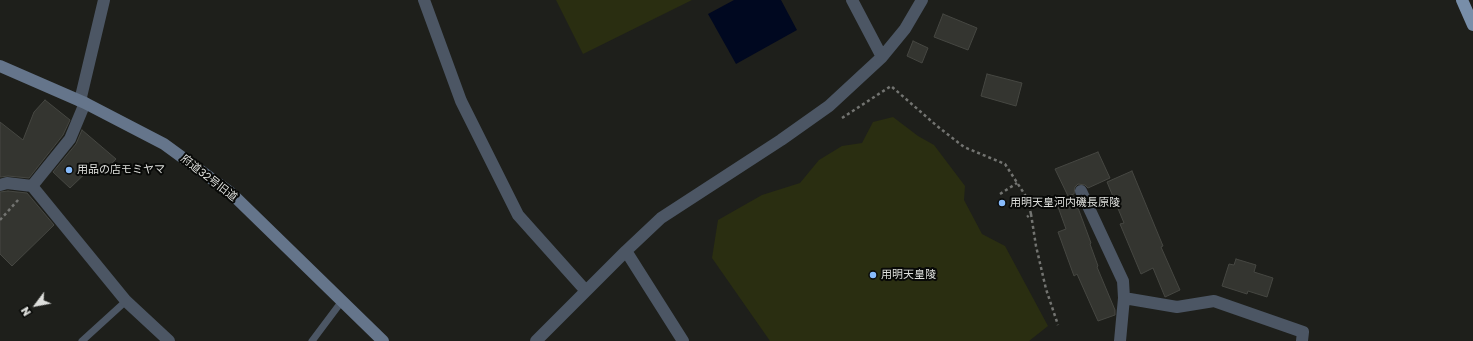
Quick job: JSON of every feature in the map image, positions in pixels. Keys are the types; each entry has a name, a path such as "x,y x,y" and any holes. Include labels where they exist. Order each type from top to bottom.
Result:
{"main road":[{"path":"1462,0 1473,25"}],"street":[{"path":"30,186 70,139 82,102 104,0"},
{"path":"424,0 461,101 518,215 586,291"},
{"path":"852,0 882,58"},
{"path":"536,341 661,218 781,140 829,106 882,58 906,29 922,0"},
{"name":"府道32号旧道","path":"0,66 82,102 164,144 231,193 383,341"},
{"path":"0,185 7,183 30,186 126,301 169,341"},
{"path":"1081,191 1123,281 1124,298 1120,341"},
{"path":"626,251 683,341"},
{"path":"1124,298 1177,306 1214,301 1303,332 1302,341"}],"lane":[{"path":"82,341 126,301"},
{"path":"312,341 342,301"}],"path":[{"path":"891,86 936,126 964,147 1005,164 1027,198 1046,289 1058,325"},
{"path":"1000,194 1017,183"},
{"path":"0,220 30,186"},
{"path":"1028,217 1031,214"}],"green space":[{"path":"556,0 692,0 583,54"},
{"path":"893,117 918,136 934,145 965,186 964,200 982,234 1005,246 1048,326 1029,341 770,341 712,258 718,220 762,195 800,183 819,160 842,146 862,143 873,122"}],"water":[{"path":"734,0 781,0 797,30 736,64 708,14"}],"building":[{"path":"943,14 977,28 968,50 934,37"},
{"path":"913,41 928,48 922,63 907,56"},
{"path":"987,74 1022,83 1016,106 981,96"},
{"path":"45,100 70,120 63,135 29,178 8,176 0,177 0,122 23,140 34,112"},
{"path":"82,130 116,159 103,173 94,165 70,188 53,172 76,144"},
{"path":"1098,152 1110,178 1088,188 1085,185 1078,184 1075,187 1074,194 1068,196 1055,169"},
{"path":"1132,171 1163,246 1161,247 1180,290 1165,297 1153,268 1141,274 1120,224 1124,223 1107,182"},
{"path":"8,191 27,193 54,225 12,266 0,254 0,192"},
{"path":"1074,197 1091,243 1090,244 1098,266 1097,267 1115,310 1115,315 1098,321 1077,274 1074,276 1058,232 1066,229 1057,204"},
{"path":"1236,259 1256,265 1254,272 1273,278 1267,297 1248,291 1247,294 1222,286 1229,264 1234,265"}],"place":[{"name":"用品の店モミヤマ","path":"69,170"},
{"name":"用明天皇河内磯長原陵","path":"1002,203"},
{"name":"用明天皇陵","path":"873,275"}]}
